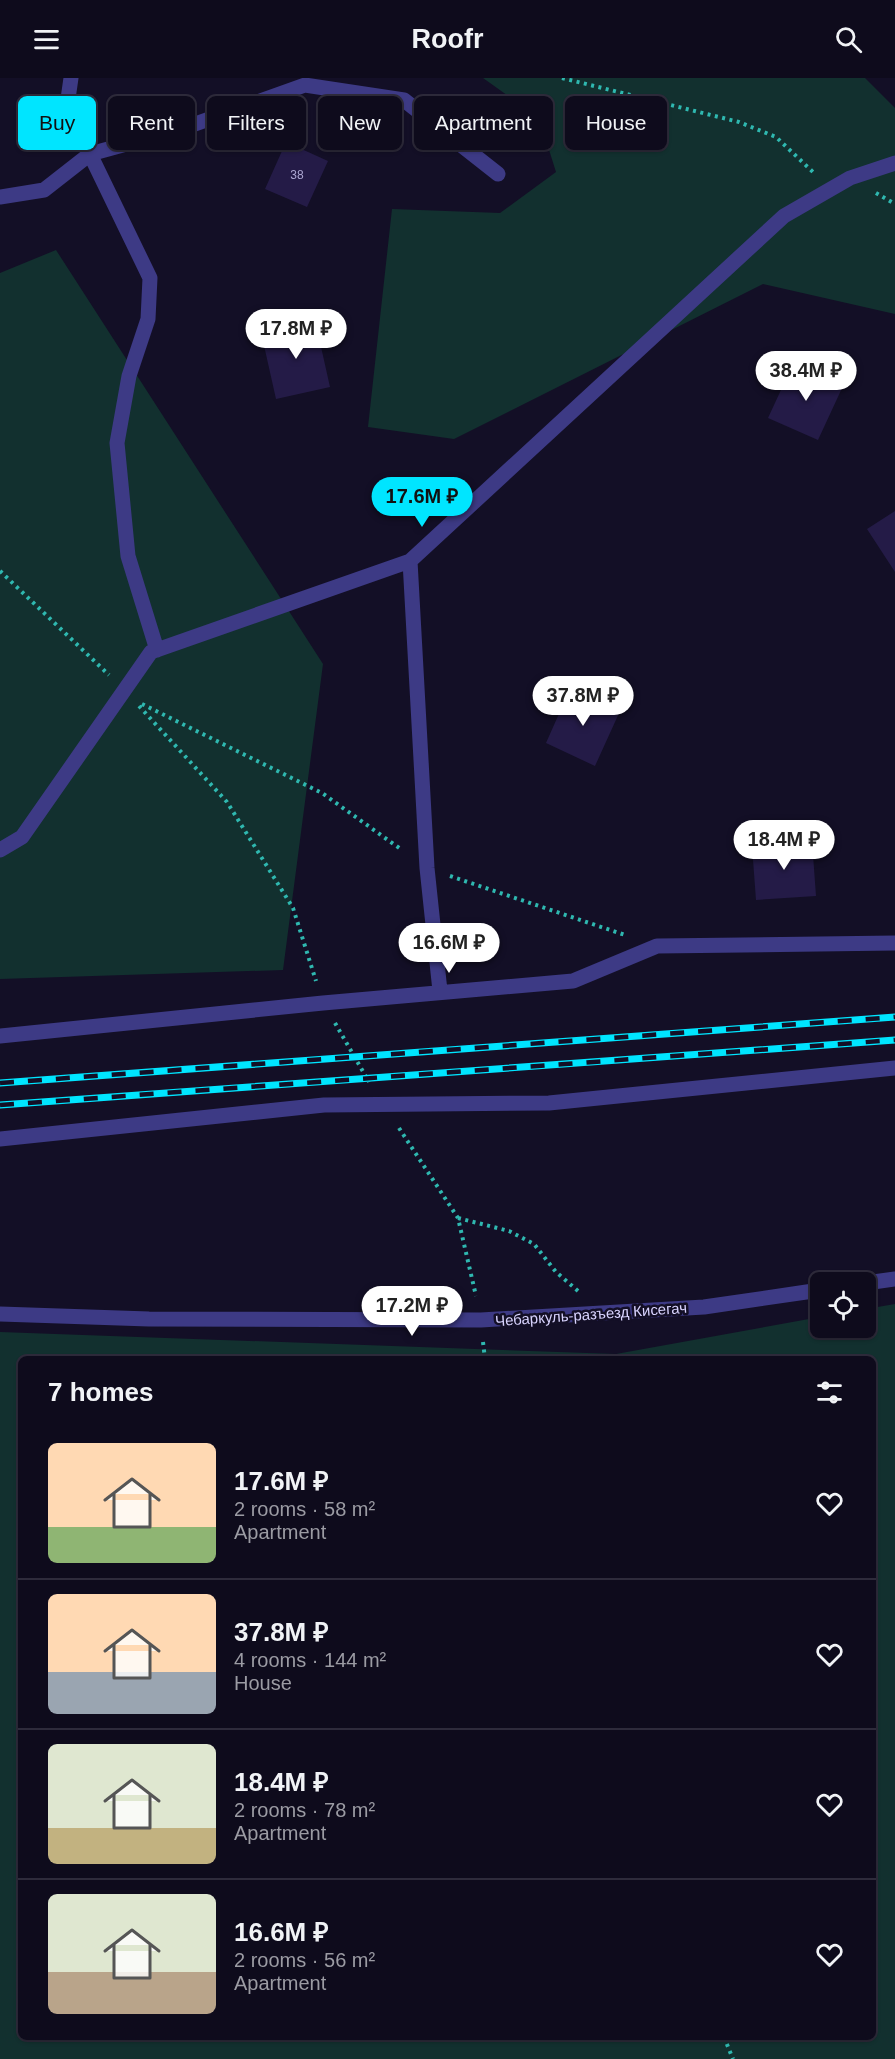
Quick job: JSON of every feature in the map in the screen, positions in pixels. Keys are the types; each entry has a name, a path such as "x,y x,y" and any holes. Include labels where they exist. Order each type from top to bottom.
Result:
{"street":[{"path":"71,78 68,99 90,154 150,278 148,319 129,376 117,443 128,556 157,650"},
{"path":"0,197 44,190 90,154 181,129 305,86 404,100 498,174"},
{"path":"0,850 22,837 151,652 410,561 784,216 850,178 895,163"},
{"path":"410,561 427,868 440,992"},
{"path":"0,1036 323,1003 573,981 657,946 895,943"},
{"path":"0,1139 324,1105 549,1103 895,1068"},
{"path":"876,1282 895,1279"},
{"name":"Чебаркуль-разъезд Кисегач","path":"0,1314 149,1319 481,1320 704,1307 810,1291"}],"path":[{"path":"562,78 739,122 776,137 825,184 850,178"},
{"path":"0,571 117,683"},
{"path":"485,1356 481,1320 458,1218 383,1104 323,1003 293,908 227,802 133,699 322,793 427,868 657,946"},
{"path":"458,1218 509,1231 534,1244 556,1272 604,1313"},
{"path":"725,2040 733,2059"}],"green space":[{"path":"483,78 865,78 895,108 895,314 763,284 454,439 368,427 392,209 500,213 556,172 549,150 553,150 553,96 508,96"},
{"path":"56,250 323,664 283,970 0,979 0,273"},
{"path":"895,1304 895,2059 0,2059 0,1332 616,1354 810,1319 810,1338 876,1338 876,1307"}],"building":[{"path":"282,150 304,150 328,161 307,207 265,189"},
{"path":"315,320 330,387 276,399 261,332"},
{"path":"793,364 843,386 818,440 768,418"},
{"path":"895,511 895,572 867,529"},
{"path":"570,689 620,711 595,766 546,743"},
{"path":"812,841 816,896 756,900 752,846"}],"railway":[{"path":"0,1083 895,1017"},
{"path":"0,1105 895,1040"}]}
